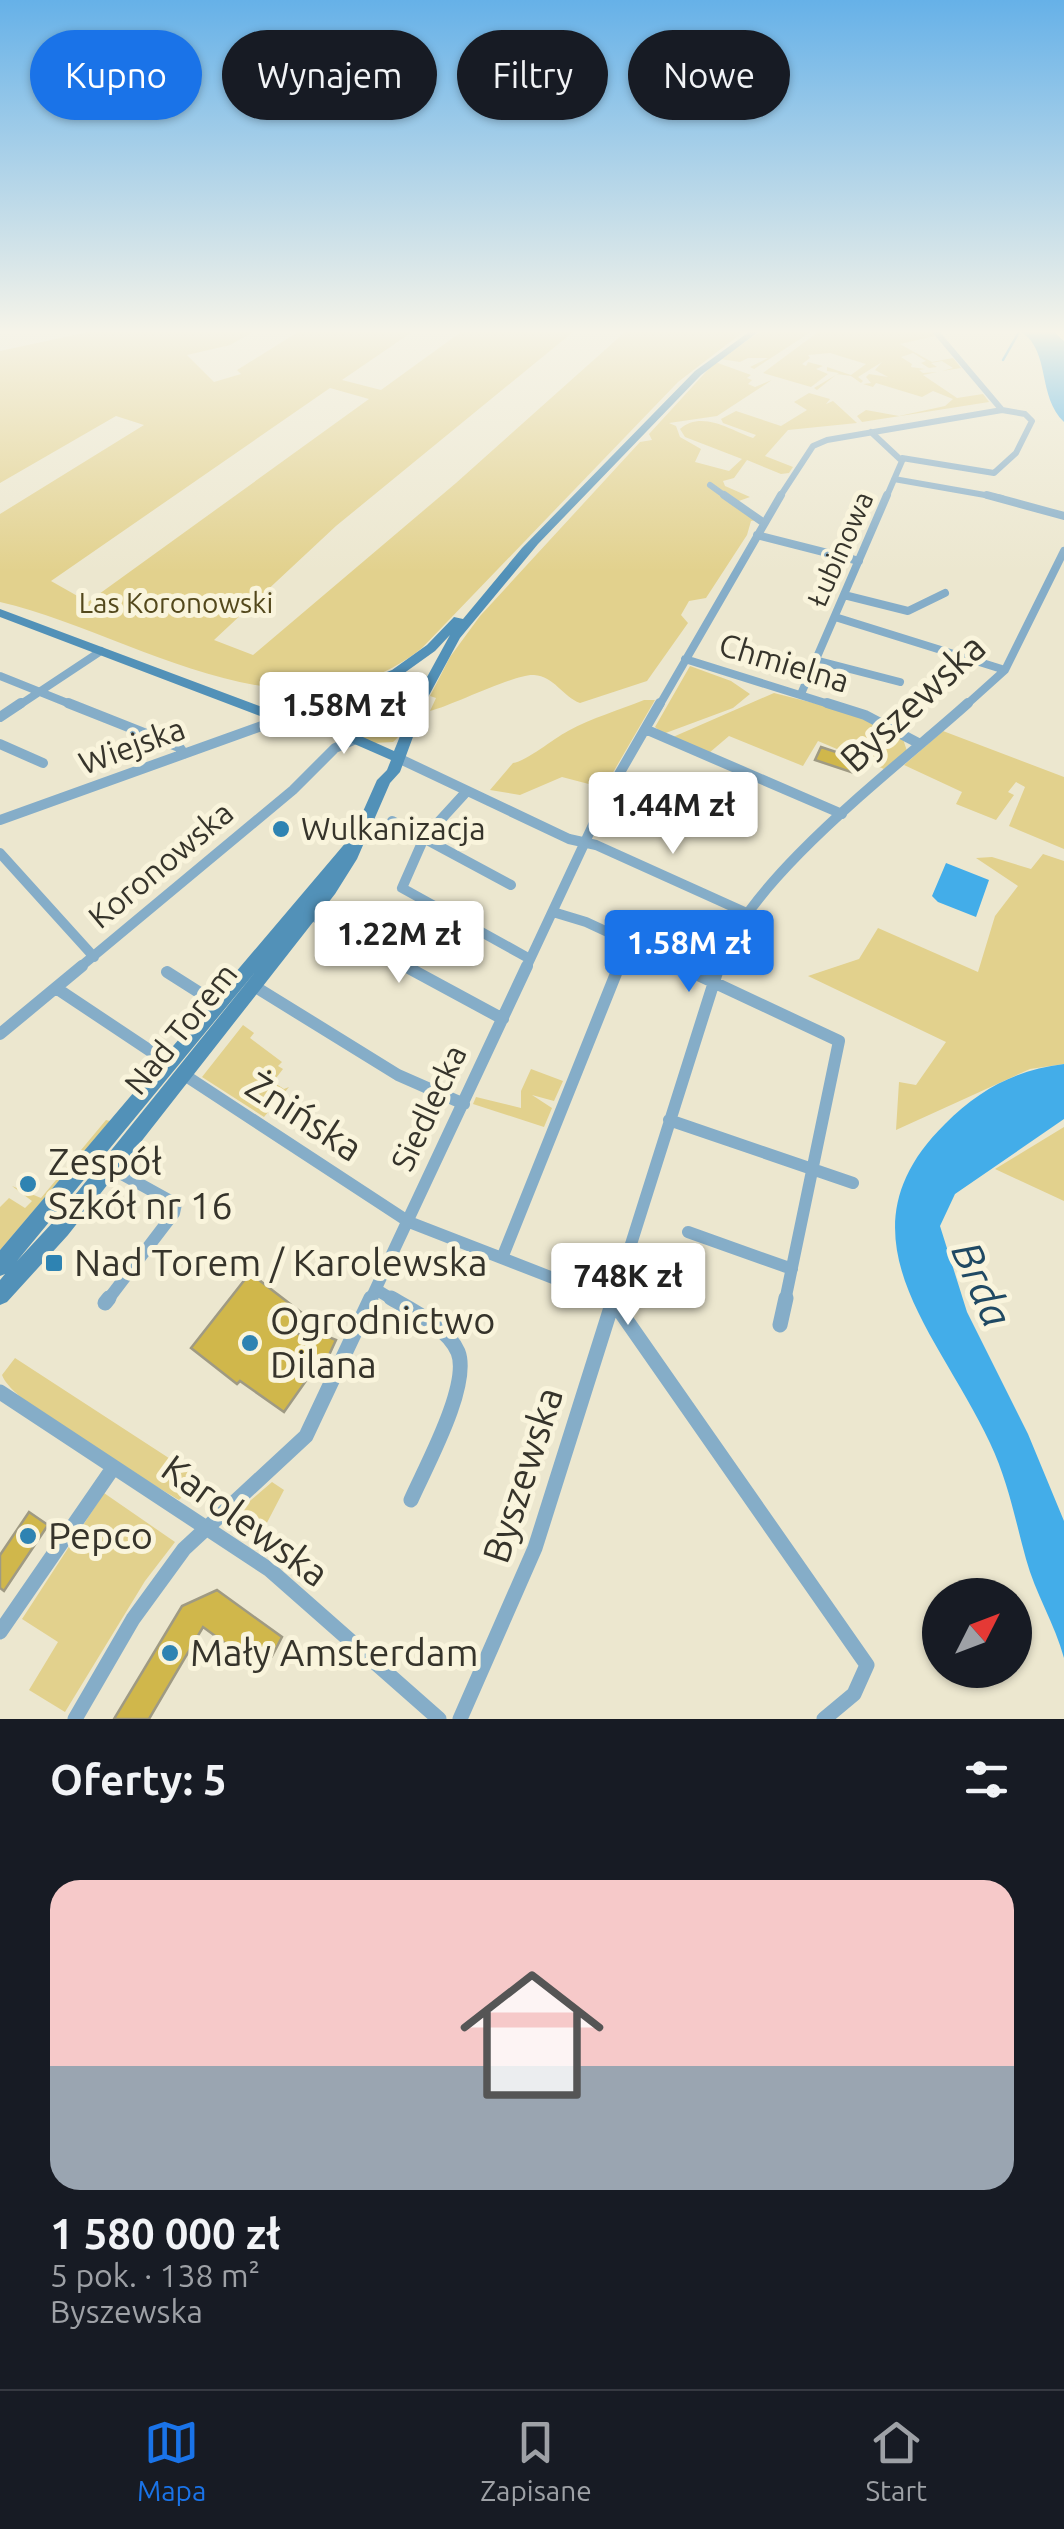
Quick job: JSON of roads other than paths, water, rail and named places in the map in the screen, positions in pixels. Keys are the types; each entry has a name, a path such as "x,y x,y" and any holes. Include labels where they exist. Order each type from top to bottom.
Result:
{"main road":[{"path":"280,719 390,677 431,648 660,412"},
{"path":"402,747 421,699 455,638 533,544"},
{"path":"0,614 280,719 327,728 367,744 386,759 384,780"},
{"path":"390,677 404,676 415,681 421,699"},
{"path":"327,728 320,722 319,712 336,698"},
{"path":"367,744 402,747"},
{"path":"367,744 402,747"},
{"name":"Nad Torem","path":"0,1266 254,986 310,915 350,859 402,747"},
{"name":"Nad Torem","path":"0,1295 109,1167 219,1005 358,837"}],"street":[{"name":"Siedlecka","path":"75,1719 159,1580 206,1526 291,1455 306,1436 584,843 644,729 813,446 989,412"},
{"path":"902,458 990,474 1007,465 1032,423 1024,414 1014,412"},
{"name":"Łubinowa","path":"801,694 902,458 871,432"},
{"path":"894,478 993,495 1064,516"},
{"path":"710,485 764,523"},
{"path":"757,535 860,561"},
{"name":"Byszewska","path":"460,1719 535,1548 721,960 749,914 787,865 1004,670 1064,551"},
{"path":"1051,579 1064,583"},
{"path":"844,595 908,610 944,593"},
{"path":"834,617 1004,670"},
{"path":"0,717 101,651"},
{"name":"Chmielna","path":"685,659 881,722 920,744"},
{"path":"815,660 900,682"},
{"path":"0,676 178,747 184,754"},
{"name":"Wiejska","path":"0,820 280,719"},
{"path":"644,729 842,814"},
{"path":"0,744 43,764"},
{"name":"Koronowska","path":"0,1034 281,800 332,751 367,744"},
{"path":"402,747 438,777 467,791 749,914"},
{"path":"467,791 424,838 398,891 530,959"},
{"path":"392,821 511,885"},
{"path":"0,853 94,957"},
{"path":"553,912 839,1041 780,1326"},
{"path":"310,915 503,1019"},
{"path":"502,1258 628,943"},
{"path":"167,972 219,1005"},
{"path":"254,986 326,1026 398,1075 464,1104"},
{"name":"Żnińska","path":"56,988 409,1222 613,1301"},
{"path":"669,1120 853,1183"},
{"path":"105,1303 174,1213 176,1204 109,1167"},
{"path":"688,1232 792,1270"},
{"path":"377,1290 426,1321 460,1354 462,1369 455,1392 411,1500"},
{"path":"613,1301 867,1665 854,1694 824,1719"},
{"name":"Karolewska","path":"0,1392 270,1570 439,1719"},
{"path":"0,1632 113,1468"}],"water":[{"path":"946,863 989,880 976,917 932,896"},
{"path":"1064,1064 1064,1119 955,1194 940,1226 967,1312 1028,1434 1064,1521 1064,1658 1030,1572 996,1457 924,1323 906,1284 896,1245 897,1205 912,1165 945,1124 971,1101 999,1084 1030,1071"}],"place":[{"name":"Wulkanizacja","path":"281,829"},
{"name":"Zespół Szkół nr 16","path":"28,1184"},
{"name":"Nad Torem / Karolewska","path":"54,1263"},
{"name":"Ogrodnictwo Dilana","path":"250,1343"},
{"name":"Pepco","path":"28,1536"},
{"name":"Mały Amsterdam","path":"170,1653"}],"park label":[{"name":"Las Koronowski","path":"176,603"}],"water label":[{"name":"Brda","path":"982,1284"}]}
